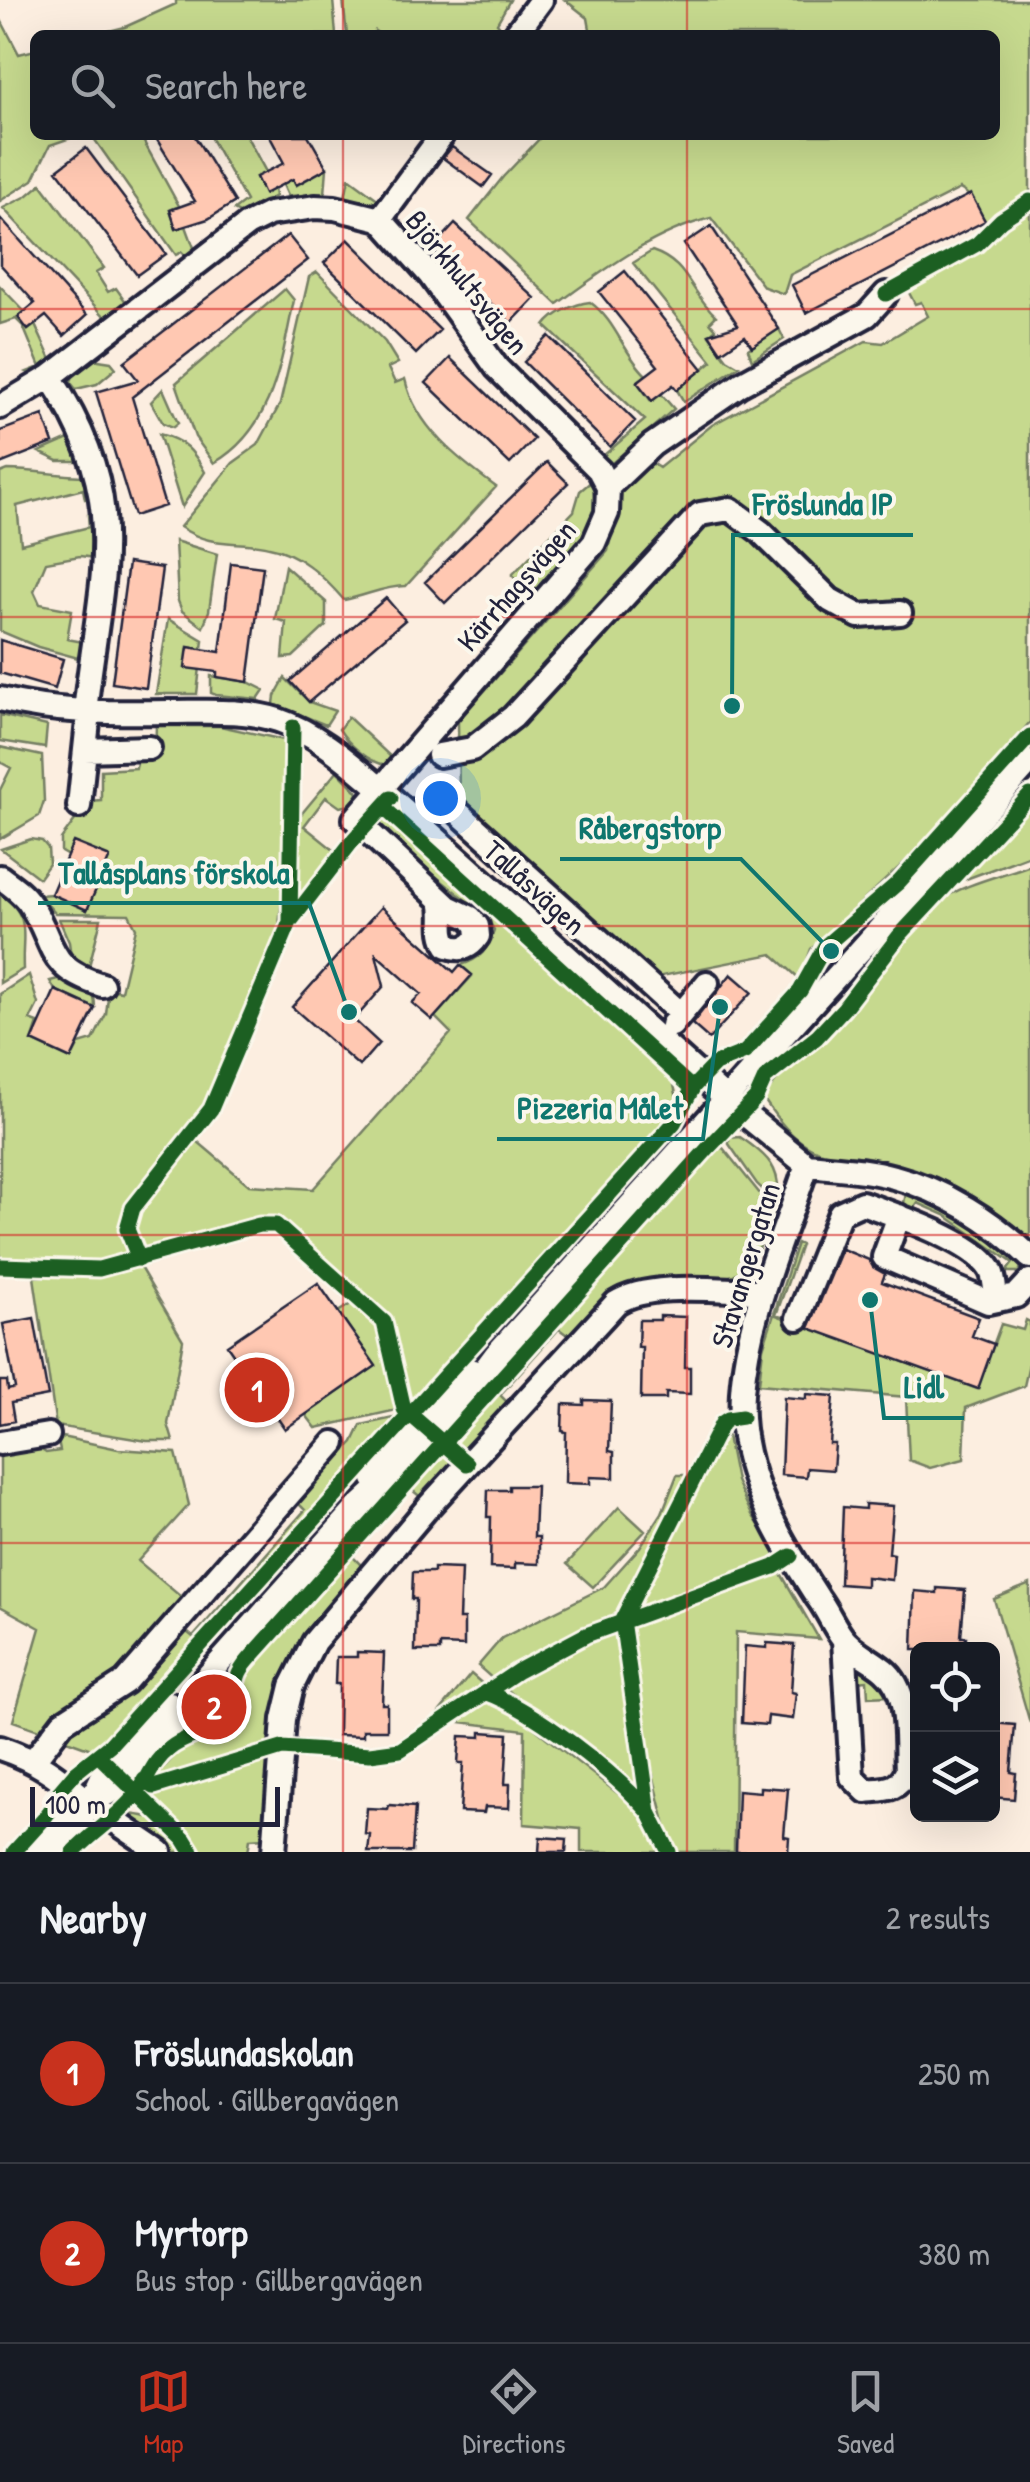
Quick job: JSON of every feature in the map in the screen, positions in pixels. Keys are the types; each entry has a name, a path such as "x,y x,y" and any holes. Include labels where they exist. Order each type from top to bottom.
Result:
{"street":[{"path":"519,30 541,0"},
{"path":"380,219 438,140"},
{"name":"Björkhultsvägen","path":"0,407 50,377 247,225 269,214 335,208 380,219 430,276 497,368 598,470 608,486"},
{"path":"608,486 652,445 696,412 866,315 886,294"},
{"path":"50,377 90,452 99,478 106,525 79,806"},
{"name":"Kärrhagsvägen","path":"441,901 355,819 594,543 607,513 608,486"},
{"path":"439,754 472,750 512,718 700,514 730,509 760,532 830,600 859,616 900,613"},
{"name":"Tallåsvägen","path":"0,700 50,710 217,712 279,720 340,755 728,1100"},
{"path":"418,823 439,794 442,770 432,728"},
{"path":"86,750 149,748"},
{"path":"59,1852 76,1832 101,1779 182,1690 201,1683 358,1508 418,1422 466,1376 496,1354 1030,762"},
{"path":"439,794 681,1014"},
{"path":"0,877 28,902 52,955 70,970 102,985"},
{"path":"660,1040 707,982"},
{"name":"Stavangergatan","path":"728,1100 807,1165 763,1291 742,1393 750,1463 775,1528 844,1640 888,1673 901,1694 907,1771 894,1788 866,1790 852,1777 844,1640"},
{"path":"807,1165 894,1176 924,1187 995,1227 1030,1257"},
{"path":"894,1176 894,1214 884,1258 988,1302 1016,1296 1030,1281"},
{"path":"798,1318 840,1213 862,1203 973,1251 992,1270 996,1300"},
{"path":"274,1852 284,1719 301,1664 344,1604 428,1507 616,1302 629,1294 648,1292 763,1291"},
{"path":"0,1443 48,1435"},
{"path":"34,1760 63,1722 126,1682 334,1443"},
{"path":"0,1748 54,1772 90,1803 160,1852"},
{"path":"38,1852 63,1820 90,1803"}],"green space":[{"path":"176,0 333,0 336,30 113,30 176,4"},
{"path":"343,0 510,0 497,23 503,30 346,30"},
{"path":"565,0 1030,0 1030,196 990,225 960,189 790,275 784,294 764,287 711,218 650,242 557,304 469,220 538,140 1000,140 1000,30 590,30 588,18"},
{"path":"0,18 19,54 30,51 30,140 64,140 50,145 33,180 0,201"},
{"path":"95,140 143,140 179,206 170,210 176,228 186,226 196,253 188,259 182,252 176,255"},
{"path":"212,140 249,140 266,172 256,177 264,193 274,188 275,196 243,215 234,210 246,201"},
{"path":"327,168 325,194 288,196 280,178 290,173 297,185"},
{"path":"349,178 379,200 365,204 345,198"},
{"path":"41,184 104,268 96,273 108,292 116,288 129,306 109,321 3,208"},
{"path":"1030,210 1030,722 923,845 811,949 800,979 772,954 657,977 459,798 458,721 608,551 621,485 647,460 659,468 712,425 866,341 883,343 928,316 921,302 915,304 906,287 981,248 1002,225"},
{"path":"652,251 681,270 716,316 710,322 716,329 709,335 727,359 739,366 684,402 677,390 712,361 633,263"},
{"path":"317,272 385,342 398,363 388,368 395,383 405,379 419,412 440,441 496,487 406,586 344,600 289,553 265,546 212,541 180,527 233,463 258,445 280,404 309,277"},
{"path":"0,286 25,312 18,317 28,330 35,325 53,364 36,376 27,372 40,367 23,326 16,319 0,324"},
{"path":"285,289 294,300 271,392 250,432 214,463 195,437 176,383"},
{"path":"590,302 646,375 637,382 651,401 661,394 674,409 612,463 603,456 645,420 545,326 565,310"},
{"path":"779,329 784,339 752,360 748,349"},
{"path":"92,359 111,362 116,368 97,384 76,389 71,383 74,370"},
{"path":"163,389 178,423 173,427 163,423 151,402"},
{"path":"159,434 187,447 205,472 182,507"},
{"path":"71,438 81,461 58,461 39,452"},
{"path":"8,470 86,476 92,497 85,499 83,489 17,506 21,544 89,527 88,515 93,515 95,558 80,556 46,562 34,591 40,604 72,610 67,639 83,642 78,658 0,631 0,473"},
{"path":"592,481 596,510 592,530 533,599 512,575 574,511 580,491"},
{"path":"175,541 217,554 203,627 182,611 178,601"},
{"path":"285,566 326,602 326,626 293,657 283,658 286,622 275,619"},
{"path":"168,619 203,640 197,694 156,694"},
{"path":"211,676 248,682 264,690 258,699 216,695 211,693"},
{"path":"285,678 309,702 335,711 326,725 274,704"},
{"path":"0,715 47,726 45,748 0,741"},
{"path":"348,717 392,758 386,765 366,756 343,735 339,729"},
{"path":"156,726 220,726 284,740 284,879 279,925 203,1117 127,1207 123,1233 130,1255 82,1265 0,1262 0,994 29,975 38,1004 30,1020 38,1023 32,1041 71,1059 79,1044 93,1040 106,1014 109,989 121,991 136,928 129,914 55,913 39,895 51,894 87,909 109,858 68,856 61,852 61,839 89,801 101,800 101,770 136,768 138,756 155,755"},
{"path":"0,747 42,756 44,801 39,816 0,839 0,790 11,768 0,762"},
{"path":"337,771 359,797 340,807 326,797 304,826 335,851 351,836 293,911 298,818"},
{"path":"1030,803 1030,855 958,882"},
{"path":"383,815 672,1076 678,1103 675,1112 410,1403 391,1322 279,1219 266,1218 145,1252 135,1228 137,1212 197,1141 249,1185 313,1189 451,1033 435,1017 472,976 461,965 483,953 494,930 487,917 378,830 373,824"},
{"path":"31,839 42,841 48,848 49,864 39,878 1,849"},
{"path":"1030,865 1030,1239 976,1200 936,1180 872,1158 831,1154 809,1147 786,1129 763,1098 779,1078 834,1028 922,916 947,896"},
{"path":"0,892 17,910 24,935 23,969 0,983"},
{"path":"59,919 101,919 88,970 72,963 69,942"},
{"path":"69,976 89,987 95,1008 55,990 50,981"},
{"path":"740,1137 771,1164 778,1181 777,1203 757,1184 729,1144 729,1138"},
{"path":"723,1148 773,1210 748,1265 725,1278 635,1282 610,1293 570,1337 559,1329 500,1395 509,1404 463,1455 451,1443 453,1437 714,1149"},
{"path":"906,1193 952,1211 984,1232 1022,1265 1019,1272 1006,1272 1013,1263 945,1215 918,1203 912,1212 908,1211 904,1203"},
{"path":"797,1243 801,1245 776,1315 977,1389 1001,1324 1023,1330 1026,1320 1030,1322 1030,1359 1024,1386 966,1408 964,1459 930,1468 909,1460 906,1397 759,1384 763,1348"},
{"path":"138,1264 183,1340 168,1424 173,1441 147,1441 56,1426 34,1277 112,1272"},
{"path":"356,1301 382,1325 401,1403 397,1410 316,1428 306,1415 375,1366 338,1312"},
{"path":"398,1417 104,1742 94,1750 61,1738 183,1629 193,1637 305,1510 296,1501 353,1442 361,1425"},
{"path":"726,1431 736,1481 751,1513 780,1557 629,1614"},
{"path":"57,1436 118,1449 176,1453 189,1505 138,1561 186,1601 122,1670 39,1730 13,1721 40,1628 0,1606 0,1449 31,1443 46,1453 60,1451"},
{"path":"446,1451 458,1461 423,1499 412,1490 353,1557 363,1567 309,1629 288,1664 272,1746 154,1779 178,1752 216,1735 245,1700 246,1674 348,1554"},
{"path":"677,1475 690,1475 615,1615 564,1639 495,1681 478,1666 502,1638 604,1587 640,1547 662,1513"},
{"path":"619,1507 645,1531 593,1587 567,1564"},
{"path":"779,1570 819,1639 736,1632 734,1852 677,1852 670,1841 644,1734 630,1625"},
{"path":"1030,1584 1030,1723 994,1599"},
{"path":"609,1633 617,1634 639,1794 504,1687"},
{"path":"858,1668 887,1687 889,1696 868,1697 867,1680 855,1681"},
{"path":"471,1674 486,1687 425,1729"},
{"path":"493,1696 644,1814 662,1852 581,1852 581,1829 524,1824 525,1730 459,1722"},
{"path":"271,1756 264,1838 250,1839 248,1852 200,1852 190,1834 150,1794"},
{"path":"127,1814 162,1823 185,1852 165,1852 122,1817"}],"building":[{"path":"157,140 197,140 235,202 208,219 176,229 170,210 195,201"},
{"path":"272,140 311,140 327,168 296,185 293,179 264,194 256,177 284,163"},
{"path":"452,147 492,175 483,187 443,158"},
{"path":"86,148 166,254 137,275 57,170"},
{"path":"971,194 985,221 806,313 792,285"},
{"path":"0,218 87,315 64,336 46,316 28,330 18,317 35,303 0,264"},
{"path":"455,224 535,298 511,323 432,249"},
{"path":"711,226 779,329 752,347 745,336 721,352 709,334 738,325 684,244"},
{"path":"288,235 308,260 132,397 165,506 134,516 96,392 138,380 124,362"},
{"path":"348,239 440,330 416,354 324,263"},
{"path":"625,271 703,369 677,390 673,385 652,401 637,382 658,366 599,292"},
{"path":"549,336 635,421 610,447 524,362"},
{"path":"450,358 534,439 510,464 426,383"},
{"path":"43,415 53,443 0,464 0,431"},
{"path":"547,462 568,483 445,603 425,582"},
{"path":"128,563 162,568 146,688 112,683"},
{"path":"231,563 263,567 248,682 217,677 217,672 185,668 188,647 220,652"},
{"path":"386,598 405,620 309,702 290,681"},
{"path":"0,640 63,659 55,689 0,673"},
{"path":"73,842 110,857 87,910 51,894"},
{"path":"381,907 454,972 460,965 472,975 432,1020 412,1003 421,994 376,954 384,986 354,1020 379,1043 359,1066 292,1007"},
{"path":"731,974 752,992 709,1039 692,1024"},
{"path":"55,990 95,1008 71,1059 32,1041"},
{"path":"842,1249 869,1260 885,1274 882,1282 979,1318 972,1336 994,1344 978,1389 809,1328"},
{"path":"318,1283 376,1366 285,1429 227,1345"},
{"path":"660,1316 686,1317 685,1367 690,1367 690,1394 666,1393 666,1399 641,1399 639,1320 660,1320"},
{"path":"34,1318 48,1396 11,1403 14,1421 0,1424 0,1381 7,1381 8,1390 15,1388 3,1324"},
{"path":"806,1394 834,1396 830,1444 835,1444 833,1470 807,1468 806,1477 781,1475 784,1397 806,1399"},
{"path":"584,1400 611,1401 609,1451 614,1452 614,1478 590,1477 590,1484 565,1483 563,1404 584,1405"},
{"path":"509,1486 536,1486 534,1537 539,1537 539,1564 515,1563 515,1569 490,1568 488,1490 509,1490"},
{"path":"865,1504 893,1506 889,1553 894,1554 892,1580 866,1577 866,1586 840,1584 843,1507 865,1509"},
{"path":"434,1568 461,1569 459,1619 464,1619 464,1646 440,1645 440,1651 415,1651 413,1572 434,1572"},
{"path":"937,1588 965,1590 961,1637 966,1637 966,1642 913,1642 915,1591 937,1593"},
{"path":"767,1643 794,1645 793,1719 768,1716 767,1725 742,1723 745,1646 767,1648"},
{"path":"357,1652 384,1653 382,1704 387,1704 387,1730 363,1730 363,1736 338,1735 336,1657 357,1657"},
{"path":"1000,1724 1015,1725 1011,1772 1016,1773 1014,1799 1000,1798"},
{"path":"481,1732 508,1734 505,1784 510,1784 509,1808 460,1812 460,1736 481,1737"},
{"path":"760,1787 788,1789 784,1836 789,1837 788,1852 736,1852 738,1790 760,1792"},
{"path":"389,1805 415,1807 412,1852 368,1852 367,1808 388,1809"},
{"path":"540,1837 567,1839 566,1852 539,1852"}],"cycle path":[{"path":"886,294 977,244 1001,220 1030,201"},
{"path":"290,922 293,727"},
{"path":"14,1852 43,1820 53,1799 76,1772 110,1745 674,1123 694,1086 715,1064 745,1052 800,991 825,946 899,882 1030,736"},
{"path":"74,1852 130,1802 164,1754 215,1726 229,1713 243,1666 756,1098 765,1078 817,1037 899,936 1030,795"},
{"path":"139,1259 127,1229 133,1208 211,1109 290,922 391,798"},
{"path":"383,807 692,1088"},
{"path":"0,1266 99,1269 259,1225 276,1225 384,1322 404,1409 467,1464"},
{"path":"669,1852 649,1812 622,1620 722,1423 742,1417"},
{"path":"144,1780 154,1787 282,1748 370,1754 400,1750 518,1671 586,1635 774,1567 791,1556"},
{"path":"485,1692 527,1713 573,1744 649,1812"},
{"path":"99,1756 184,1839 192,1852"}],"place":[{"name":"Fröslunda IP","path":"732,706"},
{"name":"Råbergstorp","path":"831,951"},
{"name":"Pizzeria Målet","path":"720,1007"},
{"name":"Tallåsplans förskola","path":"349,1012"},
{"name":"Lidl","path":"870,1300"},
{"name":"Fröslundaskolan","path":"257,1390"},
{"name":"Myrtorp","path":"214,1707"}]}
